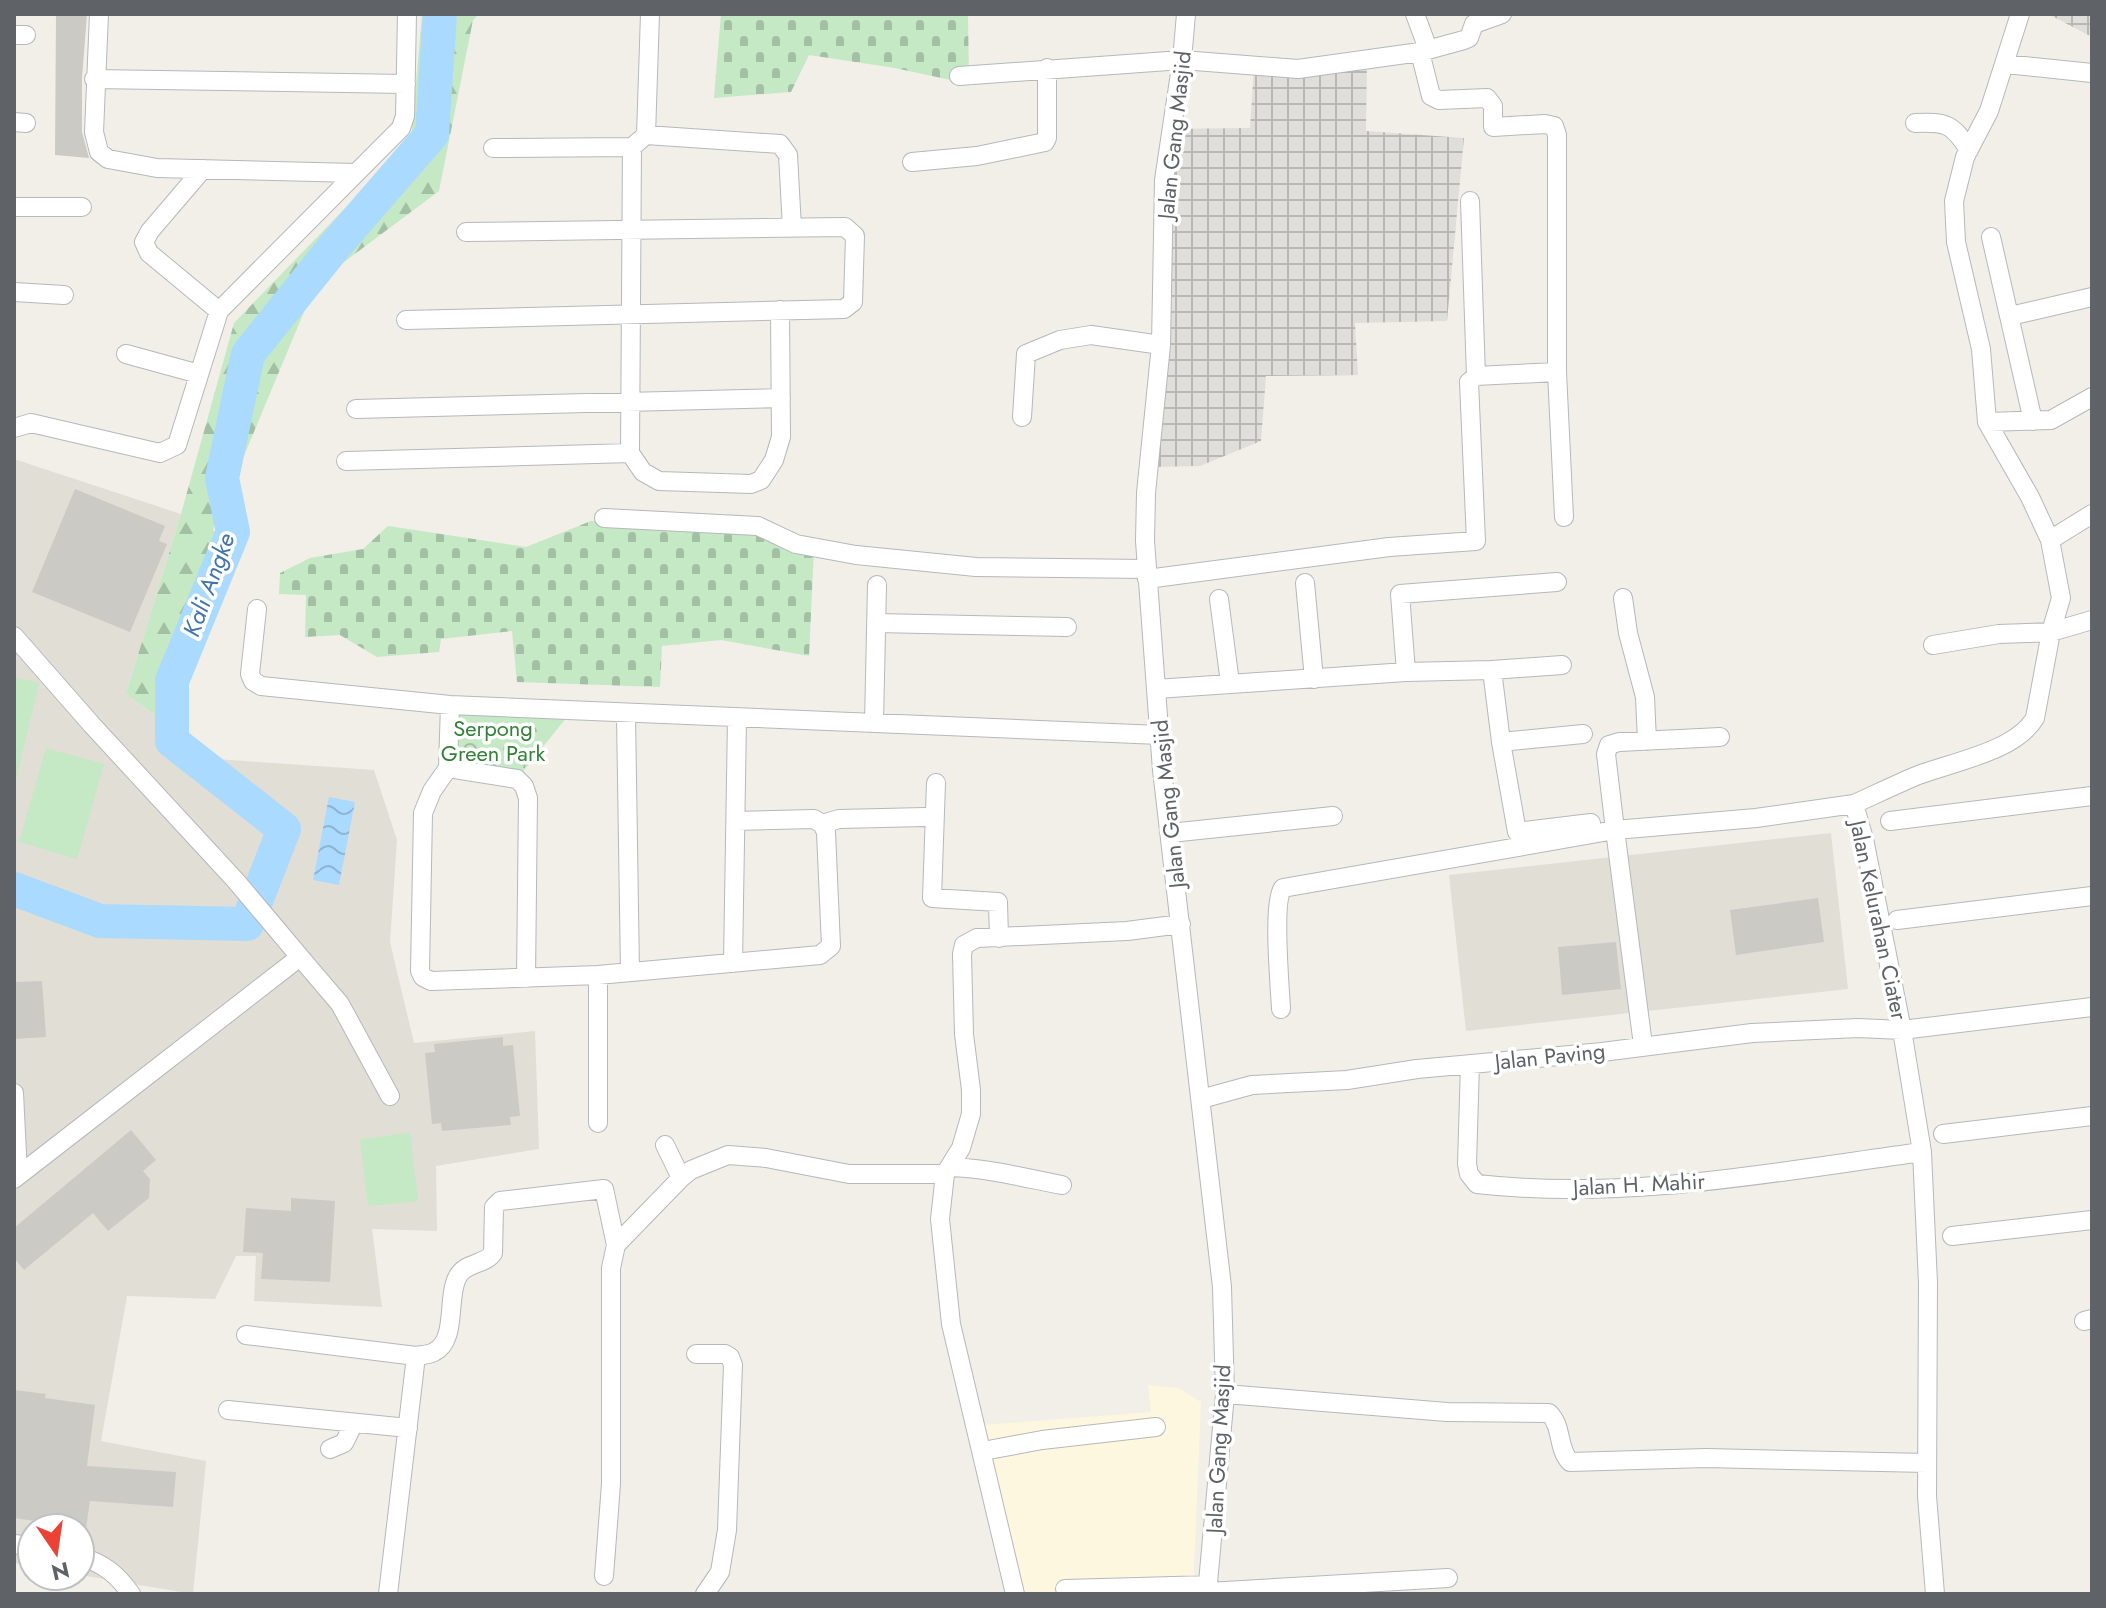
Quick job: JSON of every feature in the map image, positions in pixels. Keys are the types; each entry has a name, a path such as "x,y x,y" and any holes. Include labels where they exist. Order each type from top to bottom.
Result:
{"street":[{"path":"99,14 94,79 94,141 99,152 108,159 157,168 356,173"},
{"path":"14,428 31,423 160,453 177,445 219,311 401,128 405,116 407,14"},
{"path":"650,14 631,230 630,453 643,472 659,481 751,484 761,480 774,460 781,437 780,310"},
{"name":"Jalan Gang Masjid","path":"1186,14 1164,180 1161,345 1146,493 1147,574 1170,833 1222,1287 1225,1394 1208,1590"},
{"path":"1415,14 1431,96 1439,100 1487,98 1493,106 1493,127 1545,124 1554,126 1557,135 1557,372 1564,517"},
{"path":"959,76 1182,60 1298,69 1424,50 1467,39 1474,24 1502,14"},
{"name":"Jalan Kelurahan Ciater","path":"1935,1594 1927,1463 1928,1283 1922,1152 1902,1030 1864,839 1854,804 1973,756 2028,730 2035,718 2051,632 2061,598 2050,540 2030,497 1987,422 1984,408 1986,377 1956,242 1954,201 1959,177 1989,111 2020,14"},
{"path":"2006,64 2092,73"},
{"path":"912,162 977,156 1045,142 1047,68"},
{"path":"94,79 406,84"},
{"path":"1915,123 1948,125 1969,150"},
{"path":"493,148 639,141 780,144 788,155 792,228"},
{"path":"203,169 144,242 149,253 219,311"},
{"path":"1470,201 1476,376"},
{"path":"14,207 82,207"},
{"path":"406,320 844,309 853,302 855,236 845,227 466,232"},
{"path":"1991,237 2033,421"},
{"path":"14,292 64,295"},
{"path":"2010,316 2092,297"},
{"path":"1022,417 1026,354 1060,340 1091,335 1161,345"},
{"path":"126,354 199,374"},
{"path":"604,518 758,526 796,544 856,555 976,567 1147,574 1217,572 1389,547 1476,541 1469,382 1476,376 1557,372"},
{"path":"1987,422 2051,420 2092,397"},
{"path":"356,409 781,398"},
{"path":"346,461 630,453"},
{"path":"2050,540 2092,514"},
{"path":"1406,672 1400,594 1557,582"},
{"path":"1305,583 1314,679"},
{"path":"874,723 877,585"},
{"path":"1623,598 1628,633 1646,704 1647,741"},
{"path":"1219,599 1230,683"},
{"path":"257,609 250,674 253,681 261,686 450,705 626,715 1160,735"},
{"path":"1933,645 1999,634 2051,632 2092,620"},
{"path":"876,623 1067,627"},
{"path":"14,636 236,881 340,1004 390,1096"},
{"path":"1156,689 1562,665"},
{"path":"1492,670 1517,832 1596,822"},
{"path":"450,705 448,768 432,791 423,813 420,971 423,977 431,981 598,975 820,955 831,946 826,832 822,824 814,819 736,821"},
{"path":"626,715 630,972"},
{"path":"733,963 737,719"},
{"path":"1501,742 1583,734"},
{"path":"1643,1045 1607,749 1619,742 1720,737"},
{"path":"448,768 517,779 524,786 528,798 526,978"},
{"path":"936,783 932,898 998,902 999,938"},
{"path":"1890,821 2092,796"},
{"path":"1281,1009 1277,911 1278,894 1283,888 1615,830 1756,818 1854,804"},
{"path":"1170,833 1333,816"},
{"path":"822,824 839,819 925,817"},
{"path":"1897,920 2092,896"},
{"path":"1015,1594 951,1324 940,1219 947,1170 961,1148 971,1114 964,1034 964,945 969,940 1127,931 1181,924"},
{"path":"16,1177 300,957"},
{"path":"598,975 598,1123"},
{"name":"Jalan Paving","path":"1201,1099 1252,1085 1347,1080 1752,1033 1858,1028 1902,1030 2092,1007"},
{"name":"Jalan H. Mahir","path":"1470,1064 1467,1164 1469,1174 1477,1184 1513,1188 1684,1184 1922,1152"},
{"path":"14,1093 16,1177"},
{"path":"1943,1134 2092,1116"},
{"path":"665,1145 681,1178"},
{"path":"616,1245 681,1178 691,1170 728,1155 766,1158 849,1174 981,1168 1002,1175 1062,1185"},
{"path":"246,1335 416,1356 435,1352 444,1342 460,1272 467,1266 490,1258 493,1253 495,1203 604,1189 616,1245 611,1287 611,1484 604,1576"},
{"path":"1952,1236 2092,1220"},
{"path":"696,1354 725,1354 733,1365 727,1530 720,1572 705,1594"},
{"path":"388,1594 416,1356"},
{"path":"1225,1394 1447,1412 1549,1413 1556,1420 1564,1455 1570,1462 1706,1458 1927,1463"},
{"path":"228,1410 408,1428"},
{"path":"330,1449 344,1443 354,1423"},
{"path":"983,1451 1042,1440 1156,1427"},
{"path":"96,1562 116,1573 131,1594"},
{"path":"1065,1589 1208,1590 1448,1578"}],"shaded area":[{"path":"2048,14 2092,14 2092,37"},
{"path":"1367,61 1366,131 1464,138 1447,321 1355,323 1358,375 1266,376 1261,441 1200,466 1153,467 1162,129 1250,128 1254,66"},
{"path":"14,459 181,514 126,694 216,759 374,770 397,840 390,942 414,1043 535,1031 539,1149 436,1166 437,1231 372,1229 382,1307 254,1301 256,1256 236,1256 215,1299 127,1296 101,1441 206,1461 193,1594 96,1578 96,1512 16,1512 14,1563"},
{"path":"1831,833 1848,989 1466,1031 1449,875"},
{"path":"1148,1385 1178,1388 1201,1402 1193,1593 1019,1594 971,1426 1151,1412"}],"green space":[{"path":"422,14 479,14 473,20 439,191 316,283 213,530 240,548 172,727 126,694 181,514 234,323 411,140"},
{"path":"721,14 968,14 969,84 895,68 809,55 791,92 714,98"},
{"path":"591,521 764,526 779,534 793,531 814,550 809,656 721,640 662,646 660,687 517,682 512,631 441,639 439,652 377,657 340,635 305,637 306,595 279,594 280,573 310,558 363,549 388,526 526,547"},
{"path":"14,677 39,683 14,788"},
{"name":"Serpong Green Park","path":"450,705 571,712 517,779 448,768"},
{"path":"46,748 104,764 77,859 19,842"},
{"path":"410,1133 418,1201 368,1206 360,1139"}],"water":[{"path":"329,797 355,802 339,885 313,880"}],"building":[{"path":"56,14 87,14 82,132 89,158 55,155"},
{"path":"75,489 165,526 159,541 167,544 130,632 32,592"},
{"path":"1818,898 1824,942 1736,955 1730,910"},
{"path":"1616,942 1621,989 1562,995 1558,947"},
{"path":"42,981 46,1037 14,1039 14,982"},
{"path":"503,1037 503,1046 513,1045 520,1116 510,1117 511,1125 442,1131 441,1123 432,1124 425,1053 435,1052 434,1044"},
{"path":"131,1130 156,1160 143,1171 150,1179 149,1198 108,1231 93,1213 24,1270 14,1258 14,1228"},
{"path":"291,1198 335,1201 330,1282 261,1279 263,1253 243,1252 246,1208 291,1211"},
{"path":"14,1390 95,1405 87,1466 176,1472 173,1507 90,1501 88,1512 16,1512 14,1518"}],"waterway":[{"name":"Kali Angke","path":"14,889 100,921 247,924 284,829 172,741 172,681 233,532 222,478 248,354 334,247 432,134 440,14"}]}
